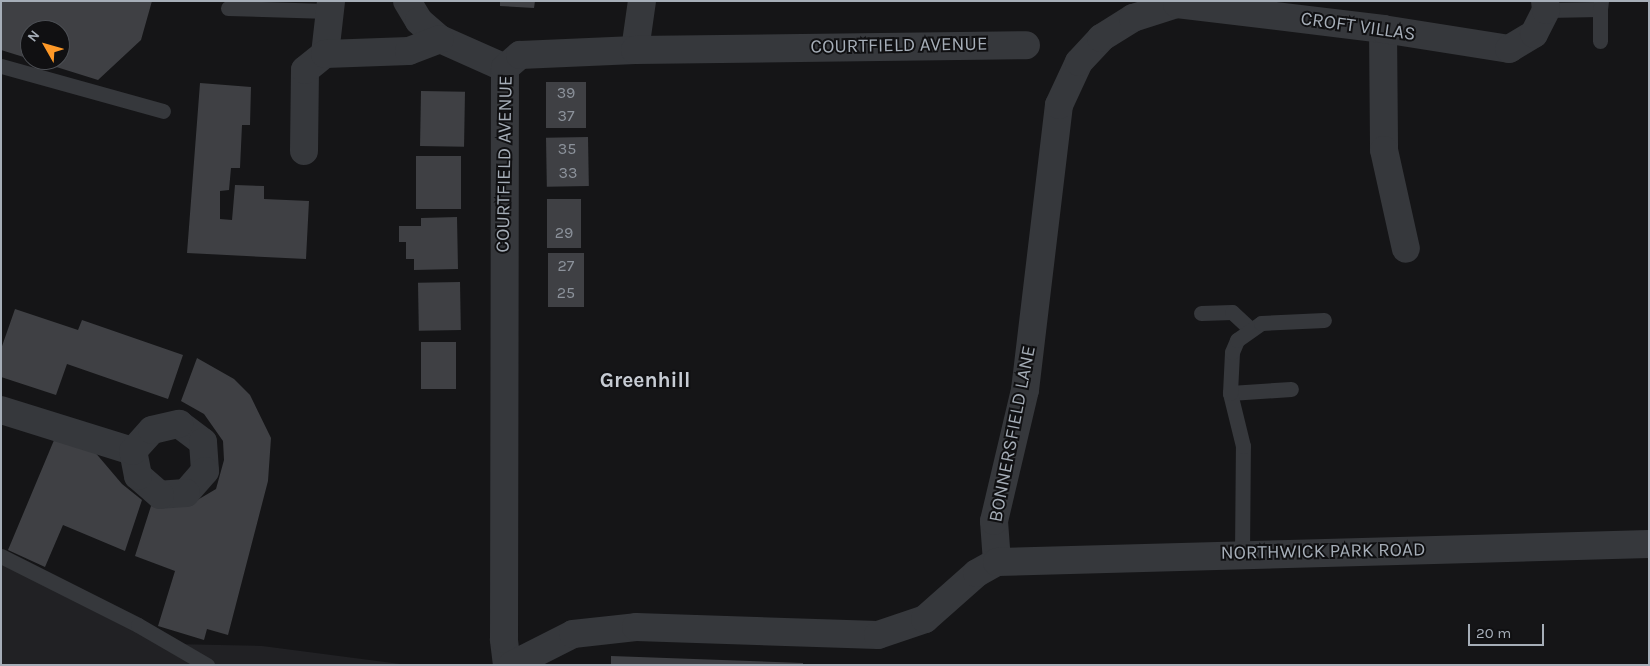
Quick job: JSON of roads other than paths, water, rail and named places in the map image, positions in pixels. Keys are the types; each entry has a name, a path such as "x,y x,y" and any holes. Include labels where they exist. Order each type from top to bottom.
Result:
{"street":[{"path":"407,1 419,21 440,39 504,68"},
{"path":"635,50 642,1"},
{"name":"CROFT VILLAS","path":"1177,3 1383,29 1510,50 1542,15"},
{"name":"BONNERSFIELD LANE","path":"997,562 994,521 1025,390 1059,105 1079,62 1101,38 1133,18 1177,3"},
{"path":"325,54 330,6"},
{"path":"1383,29 1384,150 1406,249"},
{"path":"304,151 305,70 325,54 409,51 440,39"},
{"name":"COURTFIELD AVENUE","path":"507,665 504,638 504,68 520,55 635,50 1026,45"},
{"path":"1,410 133,451"},
{"name":"NORTHWICK PARK ROAD","path":"997,562 1242,553 1649,544"},
{"path":"512,665 573,634 636,627 878,635 925,619 976,574 997,562"}],"lane":[{"path":"1542,15 1601,5 1600,41"},
{"path":"228,8 330,6"},
{"path":"1,66 163,111"},
{"path":"1201,313 1232,312 1250,329"},
{"path":"1242,553 1243,446 1230,393 1232,352 1237,340 1261,323 1324,320"},
{"path":"1230,393 1291,389"},
{"path":"1,556 138,625 207,665"}],"district":[{"name":"Greenhill","path":"645,380"}]}
